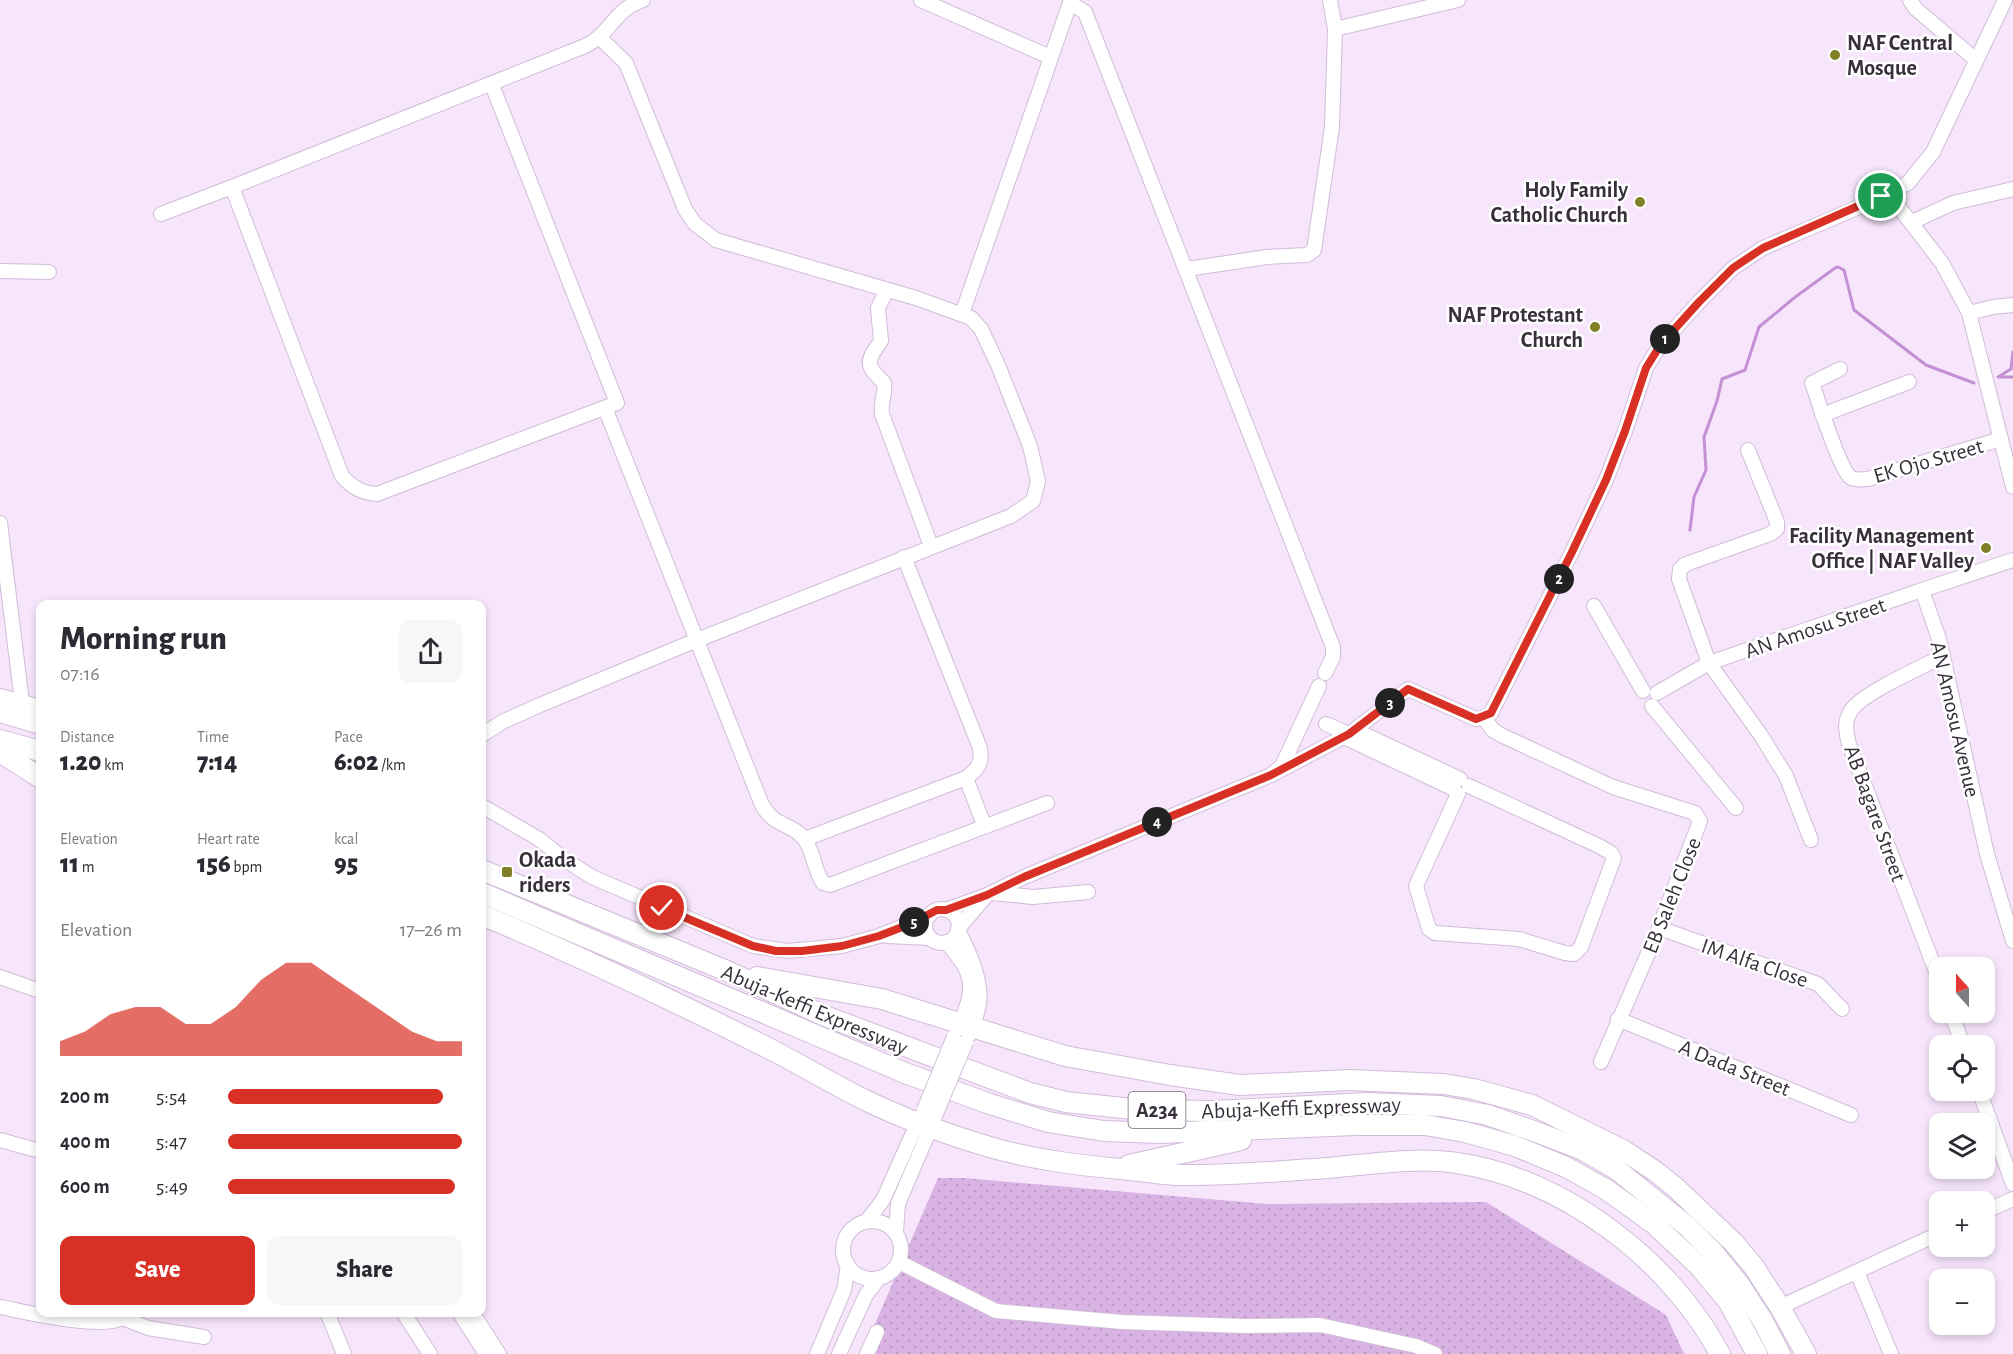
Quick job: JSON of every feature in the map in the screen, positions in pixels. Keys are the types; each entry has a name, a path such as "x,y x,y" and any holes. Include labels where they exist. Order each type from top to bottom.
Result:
{"highway":[{"path":"0,712 36,723"},
{"path":"0,740 36,750"},
{"path":"0,752 36,774"},
{"path":"0,765 36,776"},
{"name":"Abuja-Keffi Expressway","path":"486,872 727,971 825,1016 1039,1095 1105,1107 1142,1110 1213,1111 1366,1103 1441,1106 1488,1115 1583,1150 1616,1169 1650,1194 1713,1252 1739,1284 1763,1321 1779,1354"},
{"name":"Abuja-Keffi Expressway","path":"486,895 904,1073 1048,1122 1104,1131 1159,1133 1355,1125 1425,1125 1465,1132 1515,1146 1566,1167 1607,1190 1653,1223 1684,1250 1728,1301 1758,1354"},
{"path":"486,917 681,1005 863,1099 927,1119 1035,1160 1176,1175 1438,1161 1458,1163 1509,1176 1570,1203 1642,1253 1678,1290 1696,1314 1720,1354"},
{"name":"Abuja-Keffi Expressway","path":"727,971 882,999 963,1032 1065,1056 1240,1085 1350,1080 1443,1084 1474,1089 1532,1105 1623,1150 1675,1187 1734,1243 1758,1273 1806,1354"},
{"path":"728,999 801,1065"},
{"path":"1240,1085 1320,1104"},
{"path":"1112,1168 1295,1128"}],"street":[{"path":"161,214 492,85 585,46 600,38 622,10 643,0"},
{"path":"921,0 1050,57"},
{"path":"1187,269 1268,257 1307,255 1314,250 1332,127 1335,29 1330,0"},
{"path":"1335,29 1458,0"},
{"path":"1910,0 1916,9 1976,60"},
{"path":"486,808 539,839 592,877 753,946 776,951 802,951 842,946 879,936 937,910 946,910 989,894 1024,877 1271,775 1350,733 1408,689 1476,719 1487,715 1568,562 1625,431 1646,368 1661,344 1733,268 1763,248 1908,183 1933,152 2007,0 2013,4"},
{"path":"962,314 1070,3 1085,12 1334,647 1333,657 1325,673"},
{"path":"486,732 514,715 931,546 1011,516 1029,505 1035,495 1038,481 1030,446 998,365 981,329 971,318 887,290 760,254 716,240 706,234 695,224 685,209 626,63 600,38"},
{"path":"232,187 342,476 357,490 378,494 605,408 617,403 492,85"},
{"path":"1912,222 1953,203 2013,189"},
{"path":"1888,193 1942,263 1969,313 2006,448 2013,487"},
{"path":"0,271 48,272"},
{"path":"887,290 878,308 881,341 870,356 871,369 874,375 884,383 882,414 931,546"},
{"path":"1969,313 2013,305"},
{"path":"1840,369 1812,383 1822,415 1909,382"},
{"path":"605,408 762,805 772,819 805,839 823,883 830,885 1047,803"},
{"name":"EK Ojo Street","path":"1822,415 1849,476 1856,480 2006,448"},
{"path":"1748,450 1777,522 1776,529 1770,534 1686,564 1680,569 1679,579 1709,663 1760,734 1786,777 1811,840"},
{"path":"0,523 22,702"},
{"path":"805,839 966,778 979,767 982,756 980,748 904,557"},
{"path":"1922,590 2013,560"},
{"name":"AN Amosu Street","path":"1651,697 1709,663 1922,590"},
{"name":"AN Amosu Avenue","path":"1922,590 1943,656 1987,854 2013,941"},
{"path":"1594,606 1651,697 1736,808"},
{"name":"AB Bagare Street","path":"1930,957 1849,744 1845,728 1850,712 1860,700 1943,656"},
{"path":"1271,775 1282,766 1319,686"},
{"path":"0,696 36,706"},
{"name":"EB Saleh Close","path":"1487,715 1493,730 1501,735 1630,793 1695,813 1700,821 1659,928 1601,1062"},
{"path":"1326,724 1350,733 1460,787 1611,853 1614,858 1581,947 1574,954 1519,939 1435,933 1429,929 1416,886 1460,787"},
{"path":"966,778 984,825"},
{"path":"989,894 1033,897 1088,892"},
{"path":"879,936 930,938 938,942 946,942 955,936 989,894"},
{"path":"839,1354 866,1295 879,1278 894,1269 899,1262 901,1246 896,1232 898,1204 927,1119 963,1032 980,1005 980,985 958,930 957,919 946,910"},
{"path":"930,915 925,926 930,938"},
{"name":"IM Alfa Close","path":"1659,928 1818,984 1842,1009"},
{"path":"946,942 961,959 972,986 963,1032"},
{"path":"0,977 36,990"},
{"name":"A Dada Street","path":"1618,1019 1851,1115"},
{"path":"1983,1101 2013,1184"},
{"path":"817,1354 844,1290 848,1265 843,1248 845,1239 850,1231 866,1222 883,1200 927,1119"},
{"path":"0,1140 36,1150"},
{"path":"1995,1207 2013,1198"},
{"path":"866,1222 882,1222 896,1232"},
{"path":"1780,1307 1929,1237"},
{"path":"899,1262 996,1311 1122,1322 1244,1326 1320,1325 1416,1346 1435,1354"},
{"path":"848,1265 862,1277 879,1278"},
{"path":"1857,1272 1891,1354"},
{"path":"0,1307 36,1314"},
{"path":"51,1317 71,1321 112,1322 123,1317"},
{"path":"127,1317 148,1328 204,1337"},
{"path":"329,1317 344,1354"},
{"path":"406,1317 430,1354"},
{"path":"462,1317 486,1354"},
{"path":"475,1317 499,1354"},
{"path":"867,1354 877,1332"}],"shaded area":[{"path":"938,1178 964,1178 1267,1204 1486,1202 1666,1315 1684,1354 862,1354"}],"waterway":[{"path":"1690,530 1694,497 1706,470 1704,437 1722,379 1745,370 1759,327 1835,268 1844,270 1854,310 1926,365 1974,383"},
{"path":"1998,377 2011,369 2013,352"},
{"path":"2000,377 2013,377"}],"place":[{"name":"NAF Central Mosque","path":"1835,55"},
{"name":"Holy Family Catholic Church","path":"1640,202"},
{"name":"NAF Protestant Church","path":"1595,327"},
{"name":"Facility Management Office | NAF Valley","path":"1986,548"},
{"name":"Okada riders","path":"507,872"}],"route":[{"path":"662,908 753,946 776,951 802,951 842,946 879,936 937,910 946,910 987,895 1024,877 1271,775 1349,734 1408,689 1476,719 1491,713 1606,480 1646,368 1661,344 1733,268 1763,248 1881,196"}]}
